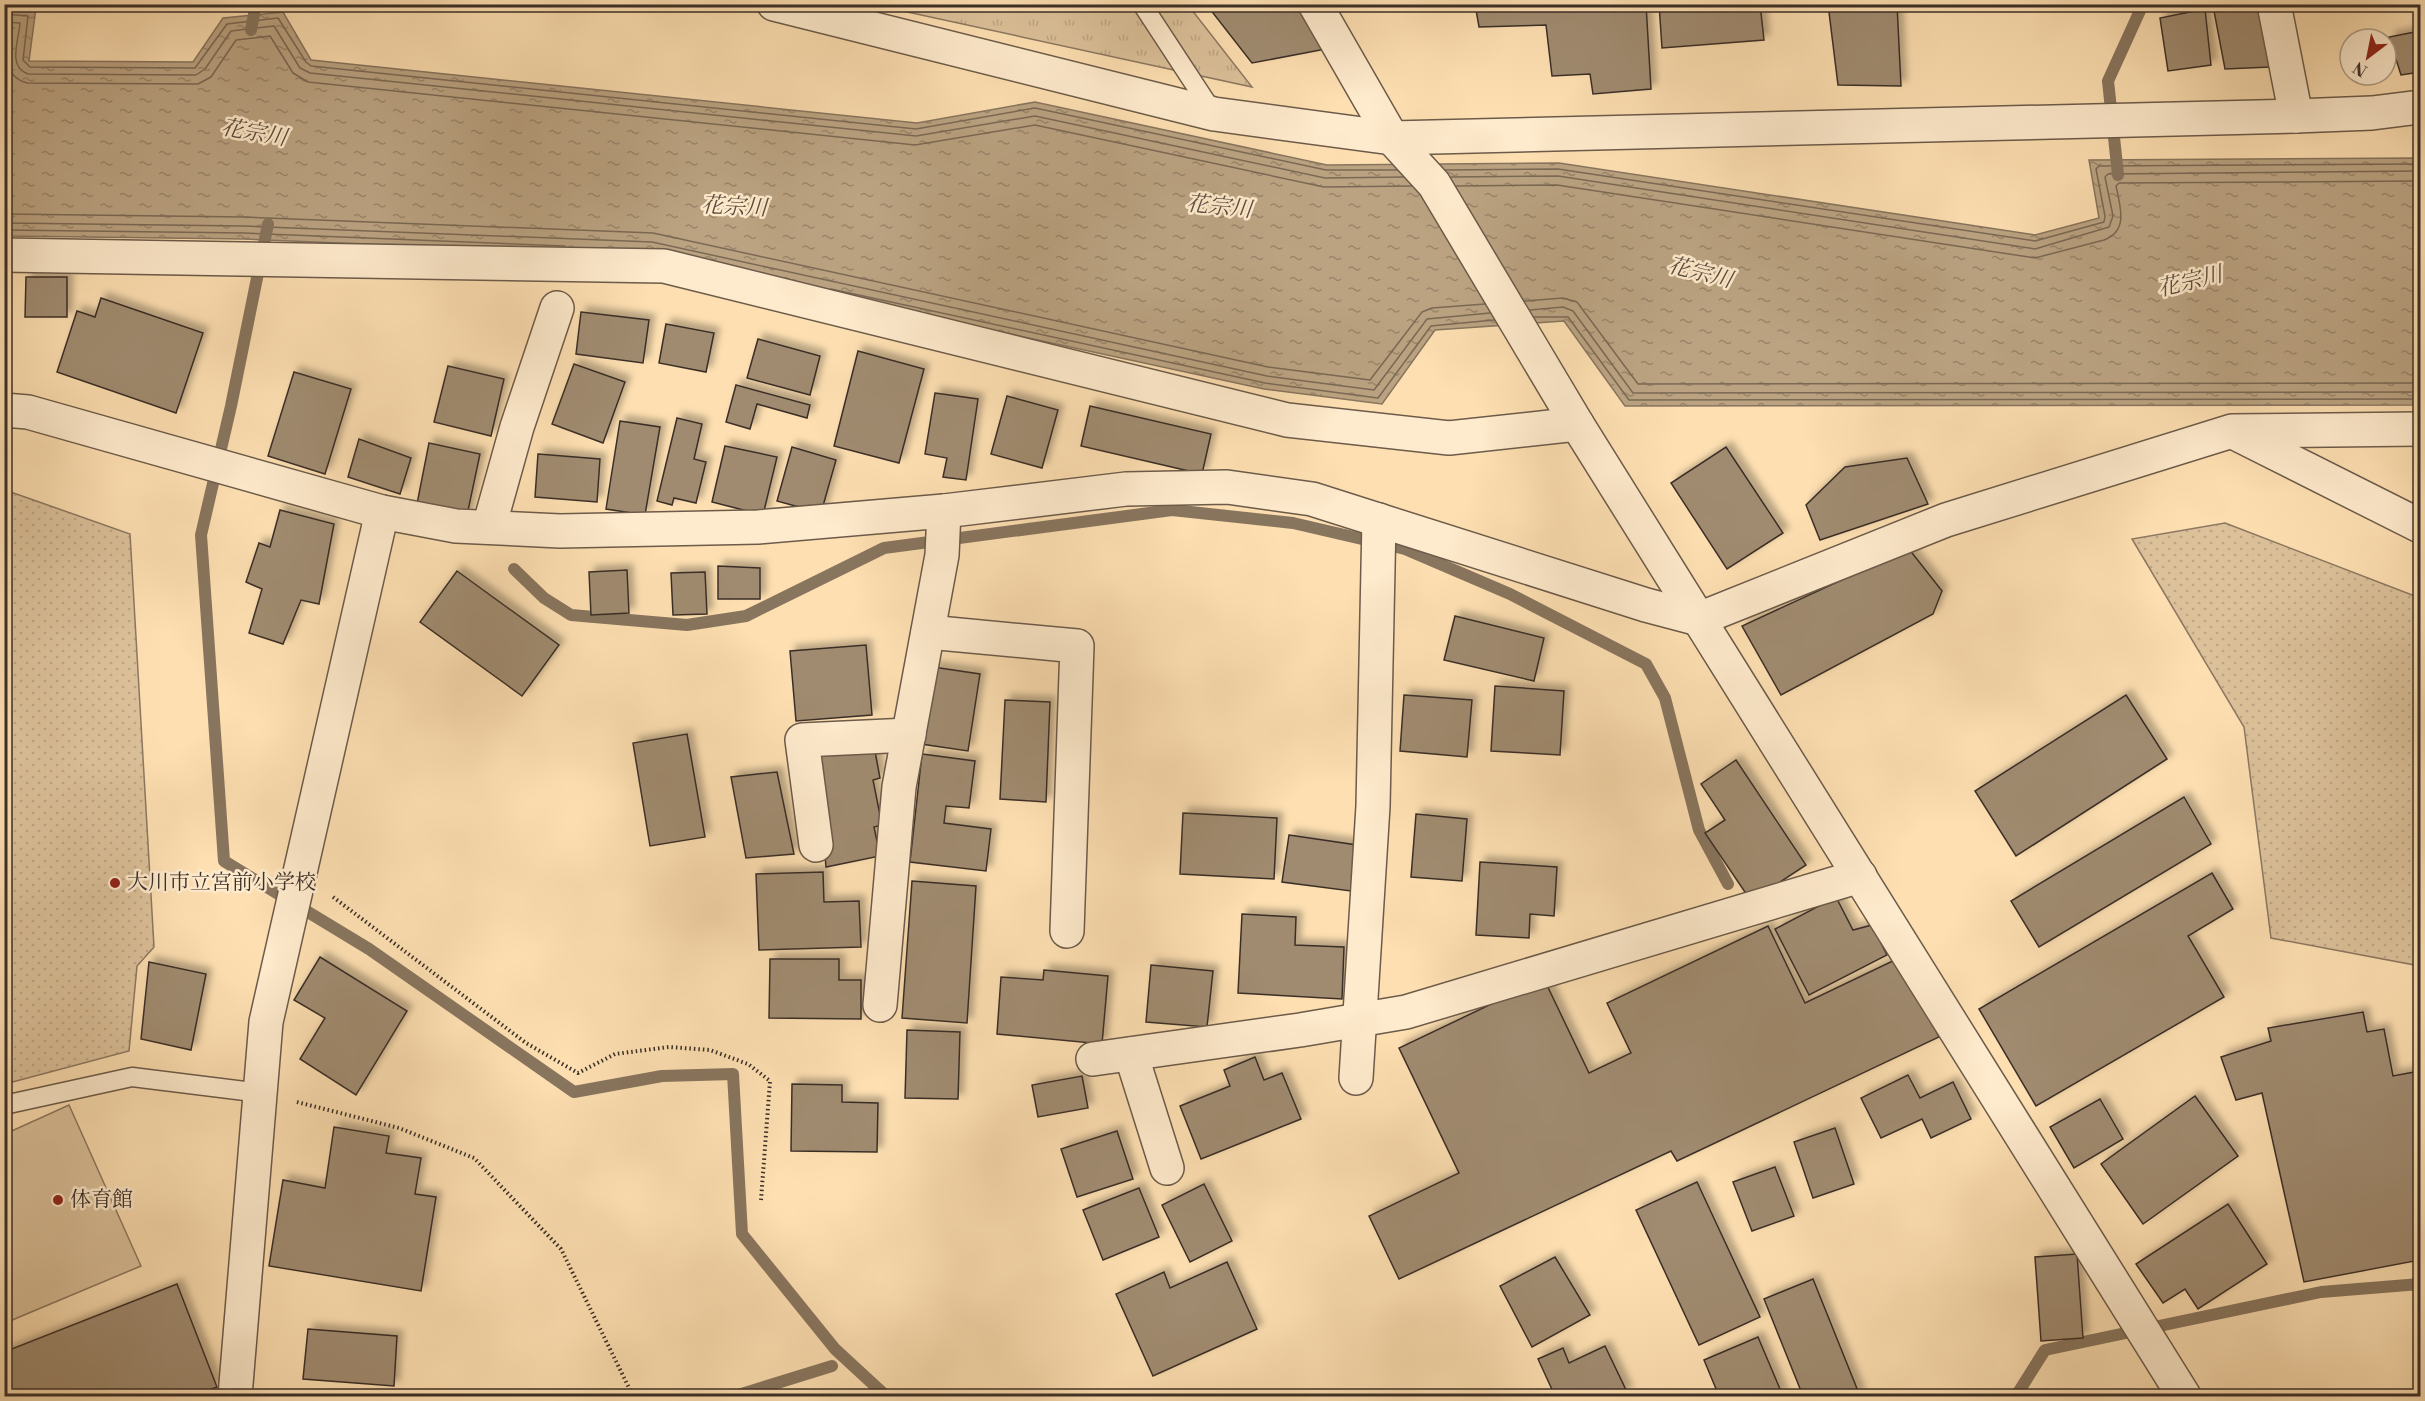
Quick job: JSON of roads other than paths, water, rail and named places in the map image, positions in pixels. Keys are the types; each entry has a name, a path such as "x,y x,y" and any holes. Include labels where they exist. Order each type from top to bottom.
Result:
{"street":[{"path":"774,4 1214,114 1392,138 2296,116 2372,113 2421,107"},
{"path":"1315,4 1392,138 1434,184 1577,424 2184,1396"},
{"path":"2274,4 2296,116"},
{"path":"2372,113 2401,128 2421,126"},
{"path":"4,255 664,266 1287,420 1449,438 1577,424"},
{"path":"489,527 517,427 557,308"},
{"path":"4,410 28,412 382,512 456,526 560,531 673,531 758,527 944,511 1126,489 1227,487 1312,500 1646,605 1699,619 1946,520 2232,431 2421,429"},
{"path":"2232,431 2421,526"},
{"path":"880,1005 899,787 942,555 944,511"},
{"path":"235,1396 266,1022 382,512"},
{"path":"1356,1078 1373,806 1379,520"},
{"path":"928,632 1077,646 1067,931"},
{"path":"816,845 802,740 909,735"},
{"path":"1093,1059 1406,1012 1860,876"},
{"path":"1131,1054 1167,1168"}],"lane":[{"path":"1142,4 1214,114"},
{"path":"4,1105 132,1077 261,1093"}],"water":[{"name":"花宗川","path":"36,8 29,61 193,62 223,18 283,12 311,60 917,123 1035,102 1327,165 1559,163 2035,235 2099,218 2089,160 2420,158 2420,405 1625,406 1564,321 1435,330 1382,404 1264,389 651,256 244,239 5,236 4,9"}],"waterway":[{"path":"251,30 256,4"},
{"path":"2118,175 2108,81 2143,4"},
{"path":"268,224 231,406 201,535 224,861 369,949 574,1092 662,1076 733,1074 742,1234 835,1349 886,1396"},
{"path":"514,569 544,598 571,615 687,625 746,616 884,548 1172,510 1293,523 1405,549 1510,594 1646,664 1665,698 1699,830 1728,884"},
{"path":"2016,1396 2045,1350 2321,1292 2420,1284"},
{"path":"735,1396 832,1366"}],"place":[{"name":"大川市立宮前小学校","path":"115,883"},
{"name":"体育館","path":"58,1200"}]}
